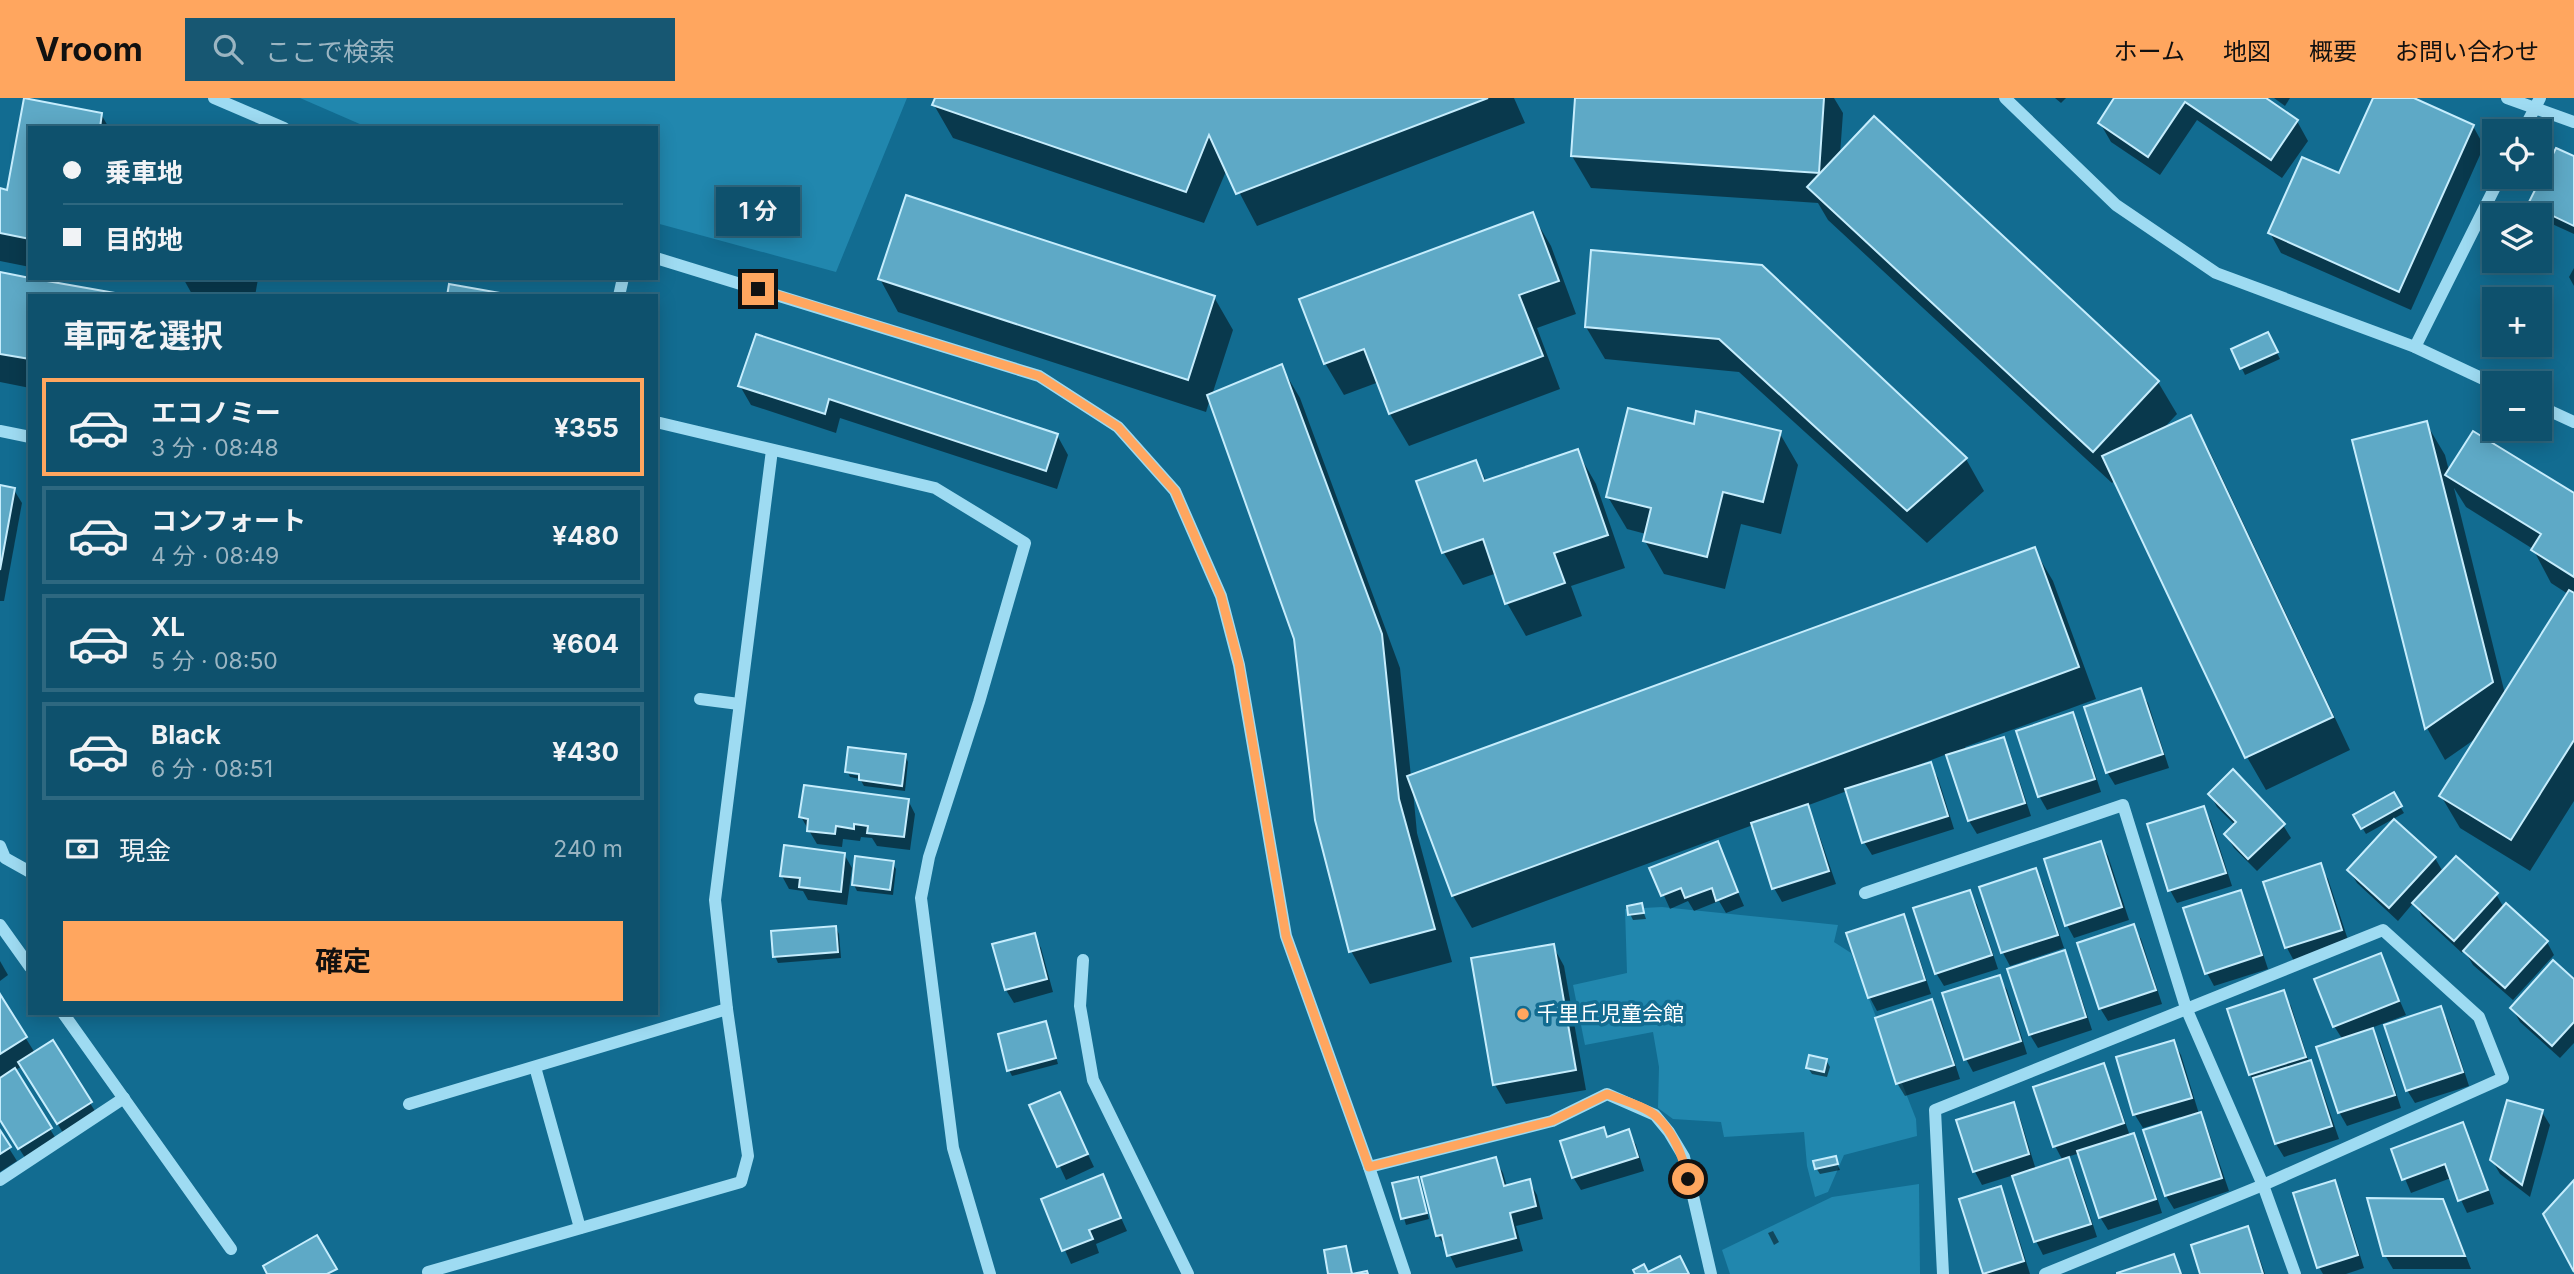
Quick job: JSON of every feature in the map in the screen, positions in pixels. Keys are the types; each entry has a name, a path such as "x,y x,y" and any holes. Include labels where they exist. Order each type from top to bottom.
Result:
{"street":[{"path":"214,98 279,126"},
{"path":"2005,98 2116,205 2216,273 2415,346 2482,378"},
{"path":"2507,98 2538,102 2574,122"},
{"path":"2529,119 2538,102"},
{"path":"2415,346 2494,189"},
{"path":"658,259 1039,376 1118,427 1175,491 1221,596 1239,664 1286,936 1405,1274"},
{"path":"2552,412 2574,422"},
{"path":"658,422 935,488 1025,543 979,702 929,857 921,898 953,1148 990,1274"},
{"path":"0,432 28,437"},
{"path":"428,1272 741,1182 748,1156 715,900 772,450"},
{"path":"700,699 739,705"},
{"path":"1865,893 2123,805 2186,1007 2263,1185 2295,1274"},
{"path":"2,855 28,871"},
{"path":"0,925 28,964"},
{"path":"1943,1274 1935,1110 2383,930 2479,1017 2503,1078 2263,1185 2045,1274"},
{"path":"1083,960 1080,1006 1093,1080 1188,1274"},
{"path":"410,1104 727,1009"},
{"path":"64,1015 231,1249"},
{"path":"535,1067 580,1228"},
{"path":"1369,1167 1552,1121 1607,1094 1655,1115 1684,1157 1711,1274"},
{"path":"0,1180 124,1098"}],"shaded area":[{"path":"300,98 907,98 836,272 658,224 658,126 364,126"},
{"path":"1662,907 1838,925 1834,942 1851,953 1916,1119 1917,1136 1844,1155 1828,1192 1815,1197 1807,1166 1804,1132 1724,1137 1721,1122 1673,1119 1658,1108 1659,1067 1653,1032 1585,1045 1573,985 1627,973 1625,909"},
{"path":"1919,1184 1920,1274 1730,1274 1722,1250 1832,1197"}],"building":[{"path":"24,98 102,113 100,126 28,126 28,239 0,233 0,188 7,190"},
{"path":"935,98 1488,98 1236,194 1209,135 1186,192 932,105"},
{"path":"1575,98 1824,98 1819,173 1571,156"},
{"path":"2114,98 2266,98 2298,120 2271,160 2185,102 2148,157 2098,123"},
{"path":"2373,98 2414,98 2474,125 2399,292 2268,233 2302,157 2339,173"},
{"path":"1874,116 2159,381 2093,452 1807,187"},
{"path":"2556,148 2574,156 2574,226 2552,215 2552,203 2528,203 2536,189 2552,189 2552,156"},
{"path":"906,195 1215,296 1188,380 878,279"},
{"path":"1533,212 1559,281 1519,295 1543,356 1389,414 1364,349 1324,364 1299,299"},
{"path":"1591,250 1762,265 1967,458 1907,511 1719,339 1585,327"},
{"path":"0,272 28,278 28,280 121,294 28,294 28,359 0,354"},
{"path":"449,284 506,294 447,294"},
{"path":"2268,332 2278,352 2240,369 2231,349"},
{"path":"756,334 1058,434 1046,471 829,399 825,414 738,386"},
{"path":"1282,364 1382,634 1399,799 1435,929 1349,952 1315,820 1294,639 1207,395"},
{"path":"1628,408 1694,424 1696,411 1781,431 1763,502 1723,492 1707,557 1643,541 1651,508 1606,497"},
{"path":"2191,415 2333,717 2245,758 2102,456"},
{"path":"2427,421 2493,682 2425,729 2352,440"},
{"path":"2473,431 2482,437 2482,441 2489,441 2574,493 2574,577 2531,550 2541,534 2445,475"},
{"path":"1578,449 1608,535 1554,553 1565,583 1505,604 1483,539 1442,553 1416,481 1476,460 1484,481"},
{"path":"0,485 15,488 0,570"},
{"path":"2035,547 2079,667 1452,896 1407,776"},
{"path":"2569,590 2574,593 2574,740 2511,840 2439,796"},
{"path":"2141,688 2163,754 2106,773 2084,707"},
{"path":"2073,712 2095,779 2038,797 2016,731"},
{"path":"2004,737 2025,803 1968,821 1946,755"},
{"path":"848,747 906,754 902,786 859,780 859,774 845,772"},
{"path":"1931,762 1948,816 1862,843 1845,789"},
{"path":"2233,769 2285,824 2248,859 2224,834 2236,822 2208,794"},
{"path":"804,785 909,799 904,837 867,833 868,826 854,824 854,829 836,826 835,834 807,831 808,819 799,817"},
{"path":"2394,792 2402,806 2361,829 2353,815"},
{"path":"1808,804 1829,871 1772,889 1751,823"},
{"path":"2204,806 2226,873 2168,891 2147,824"},
{"path":"2394,819 2436,857 2389,908 2347,870"},
{"path":"1718,841 1738,892 1716,901 1712,888 1685,898 1681,888 1661,896 1649,868"},
{"path":"2101,841 2122,907 2065,926 2044,859"},
{"path":"784,845 845,853 841,892 799,887 800,878 780,876"},
{"path":"855,856 894,861 890,890 852,885"},
{"path":"2456,856 2498,893 2454,941 2412,903"},
{"path":"2321,863 2342,930 2285,948 2263,882"},
{"path":"2036,868 2058,935 2001,953 1979,887"},
{"path":"1970,890 1992,955 1935,974 1913,908"},
{"path":"2241,890 2262,955 2205,974 2183,908"},
{"path":"1642,903 1644,913 1628,915 1627,906"},
{"path":"2506,903 2548,941 2505,988 2463,951"},
{"path":"1904,914 1925,980 1868,998 1846,933"},
{"path":"2134,924 2156,990 2099,1009 2077,943"},
{"path":"836,926 838,952 773,957 771,931"},
{"path":"1035,933 1047,979 1005,990 992,944"},
{"name":"千里丘児童会館","path":"1554,944 1576,1070 1493,1085 1471,958"},
{"path":"2065,950 2086,1017 2029,1035 2007,969"},
{"path":"2381,953 2399,1001 2333,1027 2314,979"},
{"path":"2553,960 2574,979 2574,1022 2552,1046 2510,1008"},
{"path":"2000,975 2021,1041 1964,1060 1942,993"},
{"path":"2284,990 2306,1057 2249,1075 2227,1009"},
{"path":"0,994 27,1037 0,1054"},
{"path":"1932,999 1954,1065 1896,1084 1875,1018"},
{"path":"2441,1006 2463,1072 2406,1091 2384,1025"},
{"path":"1046,1021 1056,1058 1007,1071 998,1034"},
{"path":"2373,1028 2395,1095 2338,1113 2316,1047"},
{"path":"53,1040 92,1102 57,1124 18,1062"},
{"path":"2174,1040 2192,1098 2133,1115 2116,1057"},
{"path":"1809,1055 1827,1059 1824,1072 1806,1068"},
{"path":"2311,1060 2332,1126 2275,1144 2253,1078"},
{"path":"2104,1063 2124,1123 2053,1147 2033,1087"},
{"path":"15,1068 52,1128 18,1149 0,1120 0,1078"},
{"path":"1060,1092 1088,1154 1057,1167 1029,1105"},
{"path":"2507,1100 2543,1110 2522,1185 2490,1160"},
{"path":"2014,1102 2029,1154 1973,1172 1956,1120"},
{"path":"2201,1112 2222,1178 2165,1196 2143,1130"},
{"path":"2463,1122 2488,1190 2458,1201 2445,1164 2402,1180 2391,1149"},
{"path":"1604,1127 1607,1137 1629,1129 1638,1157 1572,1178 1560,1141"},
{"path":"0,1130 11,1147 0,1154"},
{"path":"2134,1133 2156,1199 2099,1218 2077,1151"},
{"path":"1836,1156 1838,1164 1815,1169 1813,1161"},
{"path":"1496,1157 1504,1186 1530,1179 1536,1206 1510,1213 1516,1238 1447,1256 1442,1235 1436,1236 1421,1177"},
{"path":"2069,1157 2091,1224 2034,1242 2012,1176"},
{"path":"1103,1174 1121,1218 1089,1230 1093,1239 1062,1251 1041,1199"},
{"path":"1418,1177 1427,1213 1401,1219 1392,1183"},
{"path":"2335,1180 2358,1255 2317,1268 2293,1193"},
{"path":"2574,1180 2574,1272 2543,1214"},
{"path":"2001,1186 2024,1261 1983,1274 1959,1199"},
{"path":"2367,1198 2443,1199 2465,1256 2383,1256"},
{"path":"2248,1226 2263,1274 2200,1274 2191,1245"},
{"path":"317,1235 337,1269 327,1274 267,1274 263,1266"},
{"path":"1346,1246 1352,1274 1328,1274 1324,1250"},
{"path":"2174,1254 2181,1274 2117,1274 2117,1273"},
{"path":"1680,1256 1689,1274 1635,1274 1633,1270 1644,1264 1648,1272"}],"place":[{"name":"千里丘児童会館","path":"1523,1014"}],"route":[{"path":"758,289 1039,376 1118,427 1175,491 1221,596 1239,664 1286,936 1369,1167 1552,1121 1607,1094 1655,1115 1684,1157 1688,1179"}]}
